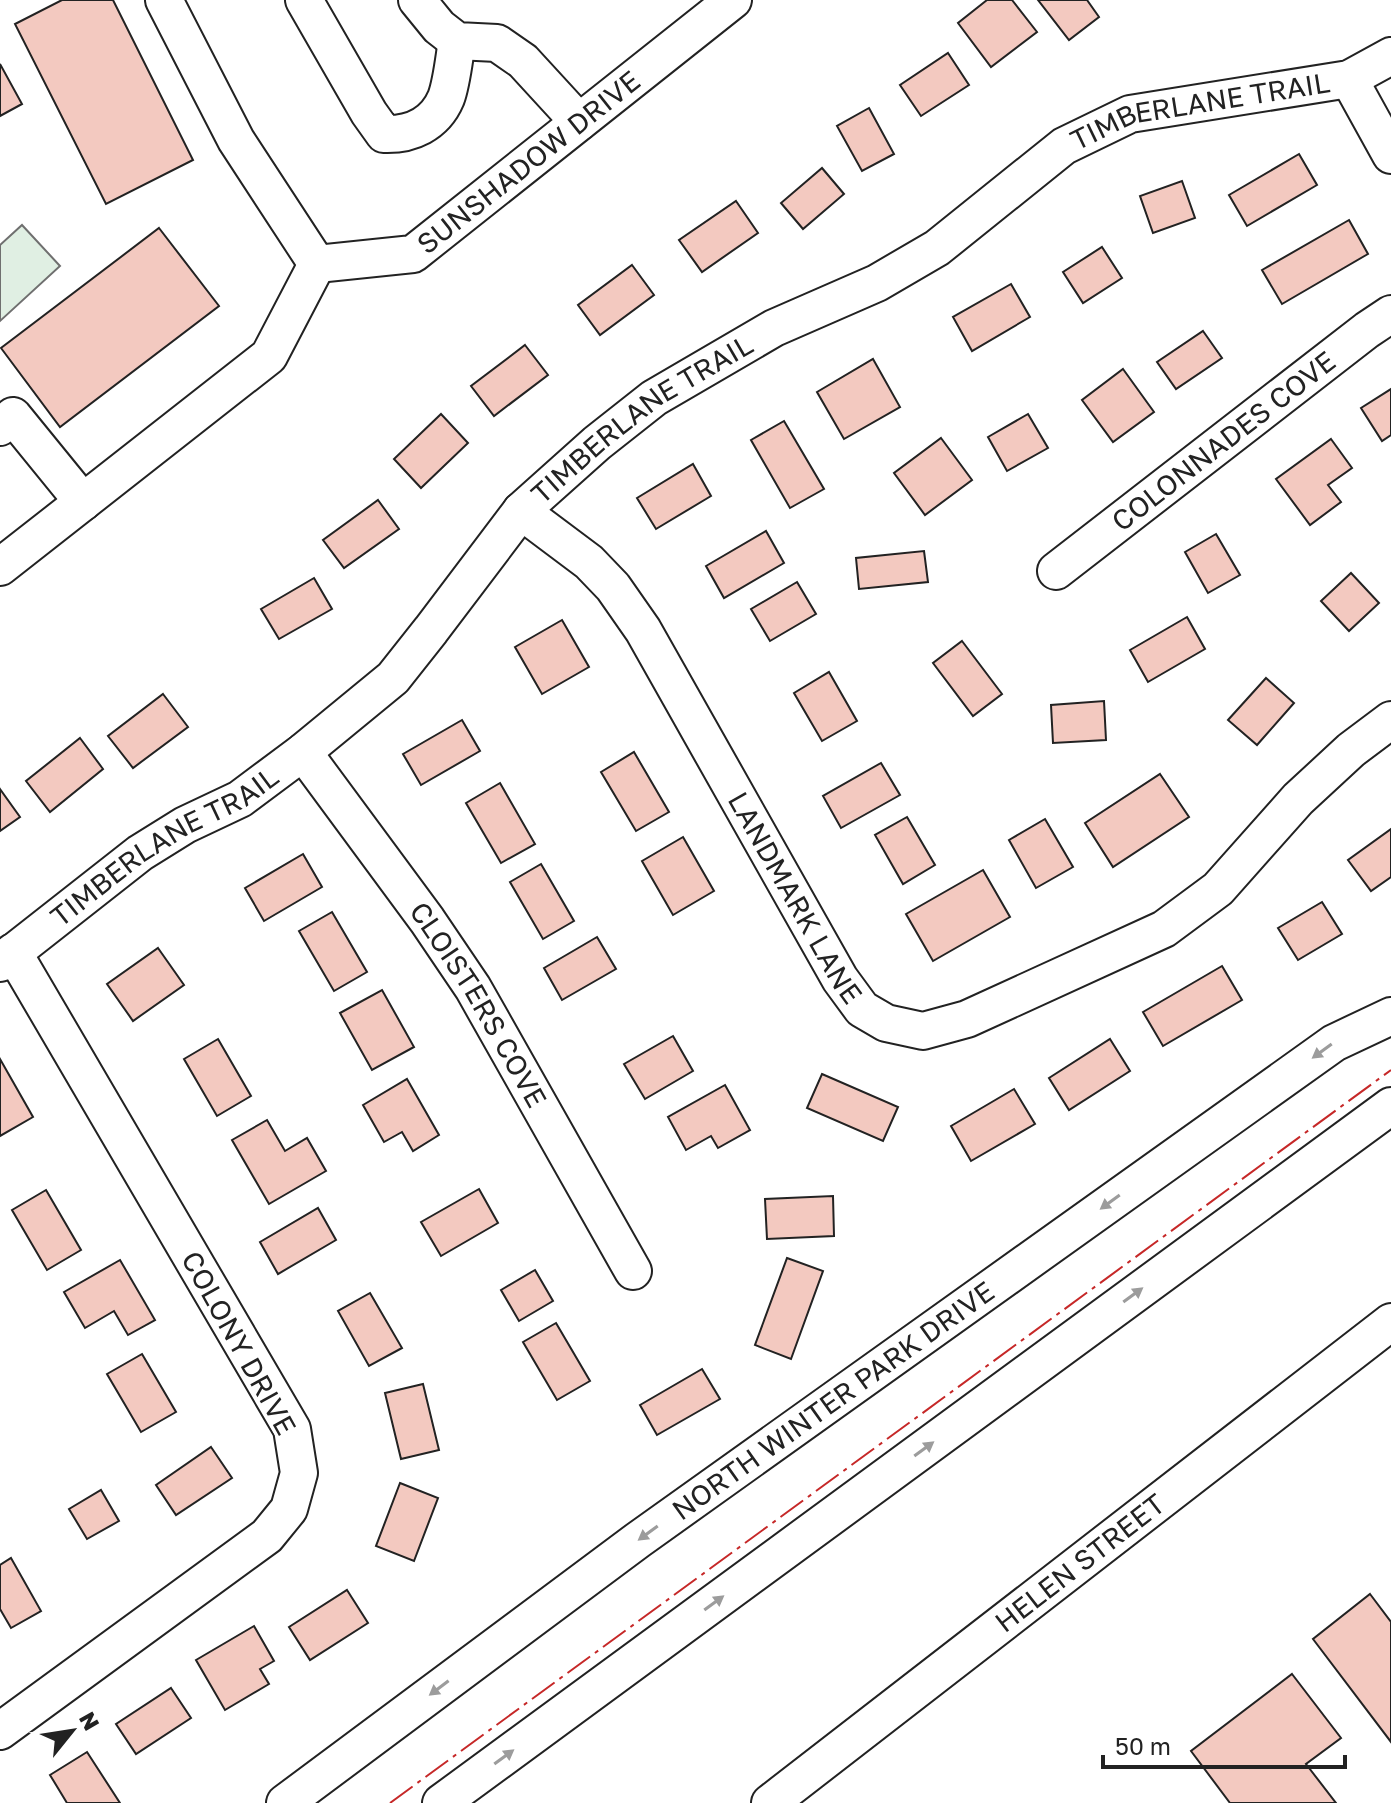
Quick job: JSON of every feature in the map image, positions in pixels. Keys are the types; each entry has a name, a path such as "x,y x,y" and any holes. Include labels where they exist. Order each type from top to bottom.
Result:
{"street":[{"path":"0,567 269,356 317,264 236,140 164,0"},
{"path":"304,0 384,134 401,135 425,124 436,113 446,98 457,41"},
{"path":"417,0 439,27 457,41 497,43 523,61 579,122"},
{"name":"SUNSHADOW DRIVE","path":"317,264 413,254 733,0"},
{"name":"TIMBERLANE TRAIL","path":"7,958 140,853 185,825 240,799 393,678 521,511 597,443 654,398 774,328 877,283 937,248 1064,146 1130,114 1349,79 1391,56"},
{"path":"1349,79 1391,155"},
{"name":"COLONNADES COVE","path":"1056,571 1391,314"},
{"path":"0,427 13,416 83,502"},
{"name":"LANDMARK LANE","path":"521,511 589,562 613,587 643,630 840,979 862,1009 886,1023 923,1031 967,1019 1164,929 1218,889 1298,799 1351,750 1391,720"},
{"name":"CLOISTERS COVE","path":"303,752 427,920 473,988 633,1271"},
{"name":"COLONY DRIVE","path":"0,1731 267,1536 289,1509 299,1473 292,1429 7,958"},
{"name":"NORTH WINTER PARK DRIVE","path":"285,1803 638,1540 1334,1043 1391,1016"},
{"path":"441,1803 1391,1106"},
{"name":"HELEN STREET","path":"770,1803 1391,1322"}],"green space":[{"path":"22,225 60,266 0,321 0,245"}],"building":[{"path":"62,0 113,0 193,160 106,204 15,24"},
{"path":"987,0 1012,0 1037,32 991,67 958,23"},
{"path":"1038,0 1087,0 1099,17 1069,40"},
{"path":"948,53 969,85 921,116 900,85"},
{"path":"0,64 22,104 0,116"},
{"path":"869,108 894,154 862,171 837,126"},
{"path":"1299,154 1317,185 1247,226 1229,195"},
{"path":"822,168 844,194 803,229 781,203"},
{"path":"1182,181 1195,218 1153,233 1140,196"},
{"path":"736,201 758,233 702,272 679,240"},
{"path":"1349,220 1368,254 1282,304 1262,270"},
{"path":"159,228 219,306 60,427 1,348"},
{"path":"1102,247 1122,278 1083,303 1063,272"},
{"path":"632,265 654,295 600,335 578,305"},
{"path":"1011,284 1030,317 972,351 953,317"},
{"path":"1203,331 1222,358 1176,389 1157,362"},
{"path":"525,345 548,375 494,416 471,386"},
{"path":"873,359 900,407 844,439 817,392"},
{"path":"1123,369 1154,412 1113,442 1082,400"},
{"path":"1391,389 1391,435 1382,441 1361,408"},
{"path":"441,414 468,443 421,488 394,459"},
{"path":"1028,414 1048,448 1007,471 988,437"},
{"path":"784,421 824,489 790,508 751,440"},
{"path":"941,438 972,480 925,515 894,473"},
{"path":"1331,439 1352,468 1328,485 1341,502 1310,525 1276,479"},
{"path":"693,464 711,496 656,529 637,498"},
{"path":"378,500 399,529 344,568 323,540"},
{"path":"766,531 784,563 724,598 706,566"},
{"path":"1216,534 1240,575 1208,593 1185,552"},
{"path":"924,551 928,582 859,589 856,558"},
{"path":"1351,573 1379,603 1349,631 1321,601"},
{"path":"314,578 332,609 279,639 261,609"},
{"path":"797,582 816,614 770,641 751,609"},
{"path":"1187,617 1205,649 1148,682 1130,650"},
{"path":"562,620 589,667 542,694 515,647"},
{"path":"962,641 1002,694 973,716 933,663"},
{"path":"829,672 857,721 822,741 794,693"},
{"path":"1266,678 1294,703 1257,745 1228,720"},
{"path":"163,694 188,727 133,768 108,736"},
{"path":"1104,701 1106,740 1053,743 1051,705"},
{"path":"462,720 480,751 421,785 403,754"},
{"path":"80,738 103,769 50,812 26,781"},
{"path":"634,752 669,812 636,831 601,772"},
{"path":"881,763 900,795 841,828 823,796"},
{"path":"1160,774 1189,817 1113,867 1085,823"},
{"path":"500,783 535,844 501,863 466,803"},
{"path":"0,789 20,817 0,831"},
{"path":"907,817 935,865 903,884 875,835"},
{"path":"1045,819 1073,867 1036,888 1009,840"},
{"path":"1391,829 1391,877 1371,891 1348,860"},
{"path":"683,837 714,891 673,915 642,861"},
{"path":"303,854 322,887 264,921 245,888"},
{"path":"541,864 574,921 543,939 510,882"},
{"path":"983,870 1010,917 933,961 906,914"},
{"path":"1322,902 1342,934 1298,960 1278,928"},
{"path":"332,912 367,972 334,991 299,931"},
{"path":"597,937 616,969 562,1000 544,968"},
{"path":"158,948 184,985 133,1021 107,984"},
{"path":"1222,966 1242,1000 1163,1046 1143,1012"},
{"path":"382,990 414,1047 372,1070 340,1013"},
{"path":"673,1036 693,1071 645,1099 624,1064"},
{"path":"218,1039 251,1096 217,1116 184,1059"},
{"path":"1110,1039 1130,1071 1069,1110 1049,1078"},
{"path":"0,1059 33,1117 0,1136"},
{"path":"822,1074 898,1107 883,1141 807,1108"},
{"path":"407,1079 439,1135 413,1151 402,1132 384,1142 363,1105"},
{"path":"725,1085 750,1130 718,1148 711,1136 686,1150 668,1117"},
{"path":"1014,1089 1035,1124 971,1161 951,1126"},
{"path":"267,1120 285,1151 307,1138 326,1171 269,1204 232,1140"},
{"path":"479,1189 498,1223 441,1256 421,1222"},
{"path":"46,1190 81,1250 47,1270 12,1210"},
{"path":"833,1196 834,1236 767,1239 765,1199"},
{"path":"318,1208 336,1240 278,1274 260,1242"},
{"path":"787,1258 823,1271 791,1359 755,1345"},
{"path":"120,1260 155,1320 128,1335 114,1311 85,1328 64,1292"},
{"path":"535,1270 553,1301 519,1321 501,1290"},
{"path":"370,1293 402,1348 369,1366 338,1311"},
{"path":"556,1323 590,1381 557,1400 523,1342"},
{"path":"142,1354 176,1412 141,1432 107,1374"},
{"path":"702,1369 720,1399 657,1435 640,1405"},
{"path":"423,1384 439,1450 401,1459 385,1393"},
{"path":"211,1447 232,1478 176,1515 156,1485"},
{"path":"400,1483 438,1498 414,1561 376,1546"},
{"path":"101,1490 119,1521 87,1539 69,1509"},
{"path":"11,1558 41,1611 11,1628 0,1609 0,1565"},
{"path":"347,1590 368,1623 310,1660 289,1627"},
{"path":"1370,1594 1391,1622 1391,1742 1313,1639"},
{"path":"254,1626 274,1661 260,1669 269,1684 225,1710 196,1660"},
{"path":"1292,1674 1341,1738 1306,1764 1336,1803 1230,1803 1191,1751"},
{"path":"171,1688 191,1718 136,1754 116,1724"},
{"path":"87,1752 120,1803 67,1803 50,1775"}],"power":[{"path":"390,1803 1391,1070"}]}
